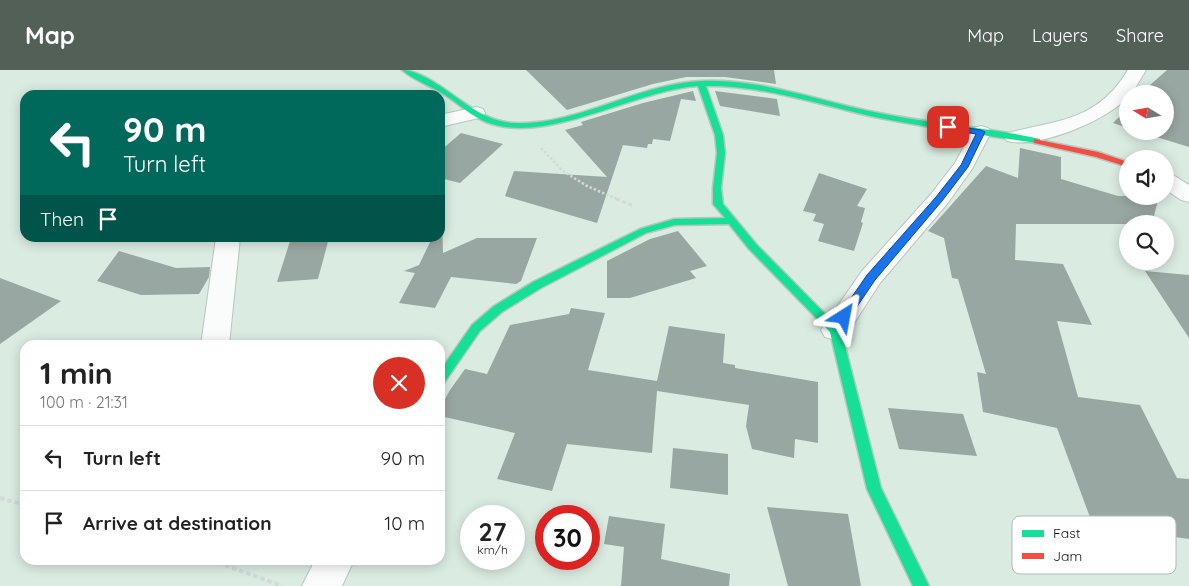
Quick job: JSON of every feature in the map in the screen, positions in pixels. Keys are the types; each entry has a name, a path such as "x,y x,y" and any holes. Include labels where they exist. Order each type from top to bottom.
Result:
{"street":[{"path":"406,70 442,90"},
{"path":"1014,137 1066,128 1086,119 1121,95 1136,70"},
{"path":"445,92 476,113 494,122 516,126 530,126 667,88 701,83 736,85 878,115 1014,137 1087,152 1119,162"},
{"path":"701,83 719,135 721,153 718,204 730,221 835,330 874,489 921,586"},
{"path":"445,120 476,113"},
{"path":"835,330 871,277 939,199 965,165 981,132"},
{"path":"1174,186 1189,195"},
{"path":"445,373 476,328 498,309 537,286 635,236 674,222 730,221"},
{"path":"216,340 228,242"},
{"path":"322,586 333,565"}],"path":[{"path":"516,126 546,152 563,171 588,186 674,222"},
{"path":"0,498 20,504"},
{"path":"225,565 282,586"}],"building":[{"path":"526,70 774,70 776,84 725,77 686,77 653,84 567,110"},
{"path":"1167,70 1189,70 1189,147 1166,140 1174,140 1174,85 1150,85"},
{"path":"693,91 696,101 681,99 670,141 653,139 652,144 648,144 647,148 623,145 597,223 505,196 514,171 607,177 565,130 583,125 581,122 643,103"},
{"path":"715,91 777,99 780,116 720,106"},
{"path":"1119,117 1119,125 1113,123"},
{"path":"461,133 503,144 460,183 445,179 445,147"},
{"path":"1020,148 1061,157 1061,179 1119,196 1119,205 1157,205 1154,215 1119,215 1119,224 1016,224 1015,260 1063,264 1092,325 1057,321 1078,397 1140,405 1177,478 1189,479 1189,539 1176,537 1176,516 1090,516 1057,428 983,412 977,372 986,374 958,279 952,278 944,238 928,231 986,166 1018,178"},
{"path":"819,173 867,189 857,206 865,208 861,222 863,223 854,251 818,241 824,224 813,221 816,214 803,211"},
{"path":"678,231 707,266 690,271 696,278 630,298 607,298 607,261 650,239"},
{"path":"477,238 537,238 521,281 516,284 451,277 435,308 399,303 415,273 404,271 419,265 430,242 443,242 443,253"},
{"path":"290,242 328,242 318,279 277,282"},
{"path":"119,251 176,268 210,267 209,277 199,294 141,295 97,281"},
{"path":"1145,271 1189,275 1189,338"},
{"path":"0,278 61,301 0,344"},
{"path":"571,308 605,313 588,370 657,381 669,326 725,334 723,363 735,365 735,368 818,382 818,443 795,439 794,458 752,449 746,426 749,405 657,391 652,453 567,444 552,491 497,479 515,433 445,417 445,399 465,369 487,374 510,325 569,314"},
{"path":"888,408 963,414 977,456 899,449"},
{"path":"673,448 728,454 728,495 670,488"},
{"path":"767,507 848,514 861,586 788,586"},
{"path":"609,516 665,524 661,559 730,574 729,586 621,586 624,547 604,544"}],"traffic: fast":[{"path":"406,70 442,90"},
{"path":"701,83 719,135 721,153 717,188 718,204 753,247 835,330 874,489 921,586"},
{"path":"445,92 481,117 493,122 512,125 532,125 573,117 651,92 688,85 716,83 764,89 896,119 1037,141"},
{"path":"445,373 476,328 498,309 537,285 643,231 674,222 730,221"}],"traffic: jam":[{"path":"1037,141 1098,155 1119,162"}],"route":[{"path":"844,317 871,277 939,199 965,165 981,132 948,127"}]}
